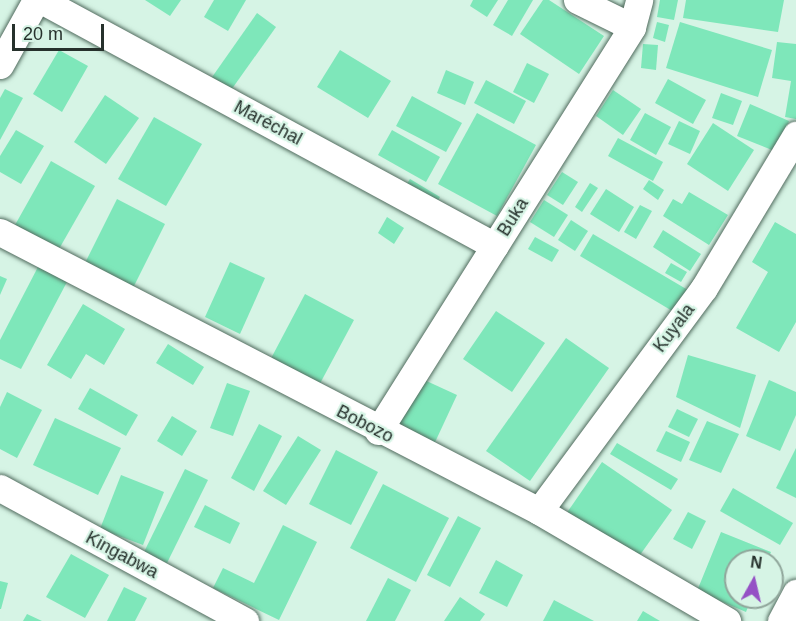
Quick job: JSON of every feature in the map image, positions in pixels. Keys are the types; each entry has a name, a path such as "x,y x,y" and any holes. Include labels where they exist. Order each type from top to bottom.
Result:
{"street":[{"path":"0,65 36,0"},
{"name":"Maréchal","path":"41,0 495,246"},
{"path":"576,0 632,27"},
{"name":"Buka","path":"378,431 632,27 639,0"},
{"name":"Kuyala","path":"538,511 704,288 796,135"},
{"name":"Bobozo","path":"0,232 378,431 538,511 727,621"},
{"name":"Kingabwa","path":"0,488 245,621"},
{"path":"781,621 796,593"}],"building":[{"path":"145,0 181,0 170,16"},
{"path":"214,0 246,0 228,31 204,17"},
{"path":"473,0 498,0 487,17 470,6"},
{"path":"508,0 533,0 512,36 493,25"},
{"path":"543,0 549,0 604,36 579,74 520,34"},
{"path":"660,0 678,0 674,20 657,17"},
{"path":"686,0 784,0 778,32 683,18"},
{"path":"257,13 276,27 229,93 210,80"},
{"path":"657,22 669,25 665,42 653,38"},
{"path":"680,22 772,50 758,97 666,68"},
{"path":"777,42 796,44 796,119 785,117 791,81 772,78"},
{"path":"643,44 658,45 656,70 641,68"},
{"path":"59,50 88,66 62,112 33,94"},
{"path":"340,50 391,81 368,118 317,87"},
{"path":"527,63 549,74 534,103 513,92"},
{"path":"446,70 474,82 465,105 437,93"},
{"path":"668,79 706,100 693,124 655,103"},
{"path":"486,80 526,101 514,124 474,103"},
{"path":"5,89 23,98 0,140 0,98"},
{"path":"613,90 641,109 623,135 596,116"},
{"path":"721,93 742,101 733,125 712,118"},
{"path":"105,95 139,118 106,164 74,142"},
{"path":"412,96 462,123 446,152 396,126"},
{"path":"750,104 789,121 777,152 737,136"},
{"path":"477,113 536,145 497,216 438,184"},
{"path":"645,113 671,127 656,155 630,140"},
{"path":"154,117 202,144 166,206 118,179"},
{"path":"679,121 700,131 690,154 668,144"},
{"path":"713,123 754,150 728,191 687,164"},
{"path":"16,130 44,146 21,184 0,172 0,156"},
{"path":"392,130 440,157 426,182 378,155"},
{"path":"618,138 663,162 653,181 608,156"},
{"path":"51,161 95,186 59,249 15,225"},
{"path":"562,172 578,182 563,205 547,195"},
{"path":"410,179 440,197 434,207 404,188"},
{"path":"649,180 664,190 658,200 643,189"},
{"path":"590,183 598,188 582,212 575,207"},
{"path":"606,189 634,207 619,232 590,214"},
{"path":"689,192 728,215 709,245 663,216 673,199 682,204"},
{"path":"117,199 165,224 132,290 83,267"},
{"path":"544,200 568,215 554,237 530,222"},
{"path":"640,205 652,211 636,239 624,232"},
{"path":"387,217 404,228 394,244 378,233"},
{"path":"571,220 588,231 575,251 558,240"},
{"path":"775,222 796,234 796,322 779,352 736,328 768,272 752,262"},
{"path":"663,230 701,254 690,271 653,247"},
{"path":"593,234 693,293 679,315 580,256"},
{"path":"535,237 559,250 552,262 528,249"},
{"path":"230,262 265,278 240,334 205,317"},
{"path":"671,263 687,272 681,282 665,273"},
{"path":"39,265 68,280 21,369 0,359 0,340"},
{"path":"0,276 7,279 0,295"},
{"path":"305,294 354,320 316,391 267,366"},
{"path":"83,304 125,329 104,365 86,354 71,379 47,365"},
{"path":"496,311 545,343 512,392 463,359"},
{"path":"566,338 609,368 530,481 486,451"},
{"path":"168,344 204,367 193,385 156,363"},
{"path":"688,355 756,375 740,428 676,397"},
{"path":"420,378 457,395 430,453 392,436"},
{"path":"769,380 796,392 796,415 780,451 746,436"},
{"path":"227,383 250,391 233,436 210,428"},
{"path":"90,388 138,415 126,436 78,409"},
{"path":"7,392 42,410 17,458 0,449 0,407"},
{"path":"677,409 698,419 689,437 668,427"},
{"path":"172,416 197,431 182,456 157,441"},
{"path":"55,418 121,448 98,495 33,465"},
{"path":"707,421 739,434 721,473 689,460"},
{"path":"259,424 282,436 254,491 231,478"},
{"path":"666,431 690,442 681,462 656,451"},
{"path":"298,436 321,450 286,505 263,491"},
{"path":"617,443 678,479 671,490 610,454"},
{"path":"796,448 796,498 776,488"},
{"path":"336,450 378,472 351,525 309,504"},
{"path":"602,462 672,510 635,562 566,514"},
{"path":"185,469 208,480 167,563 144,552"},
{"path":"121,475 164,492 143,545 100,529"},
{"path":"383,484 449,518 416,582 350,548"},
{"path":"733,488 793,523 780,545 720,511"},
{"path":"205,505 240,523 230,544 194,527"},
{"path":"688,512 706,521 692,549 673,539"},
{"path":"458,516 481,528 450,587 427,575"},
{"path":"283,525 317,542 279,620 213,588 223,568 254,583"},
{"path":"721,532 764,549 724,549 724,603 697,591"},
{"path":"71,554 109,575 85,618 46,597"},
{"path":"496,560 523,575 507,607 479,593"},
{"path":"388,578 411,590 395,621 366,621"},
{"path":"0,581 8,583 1,609 0,609"},
{"path":"124,587 147,598 135,621 107,621"},
{"path":"460,597 485,614 480,621 444,621"},
{"path":"554,600 594,621 543,621"},
{"path":"643,611 660,621 637,621"},
{"path":"27,614 42,621 23,621"}]}
